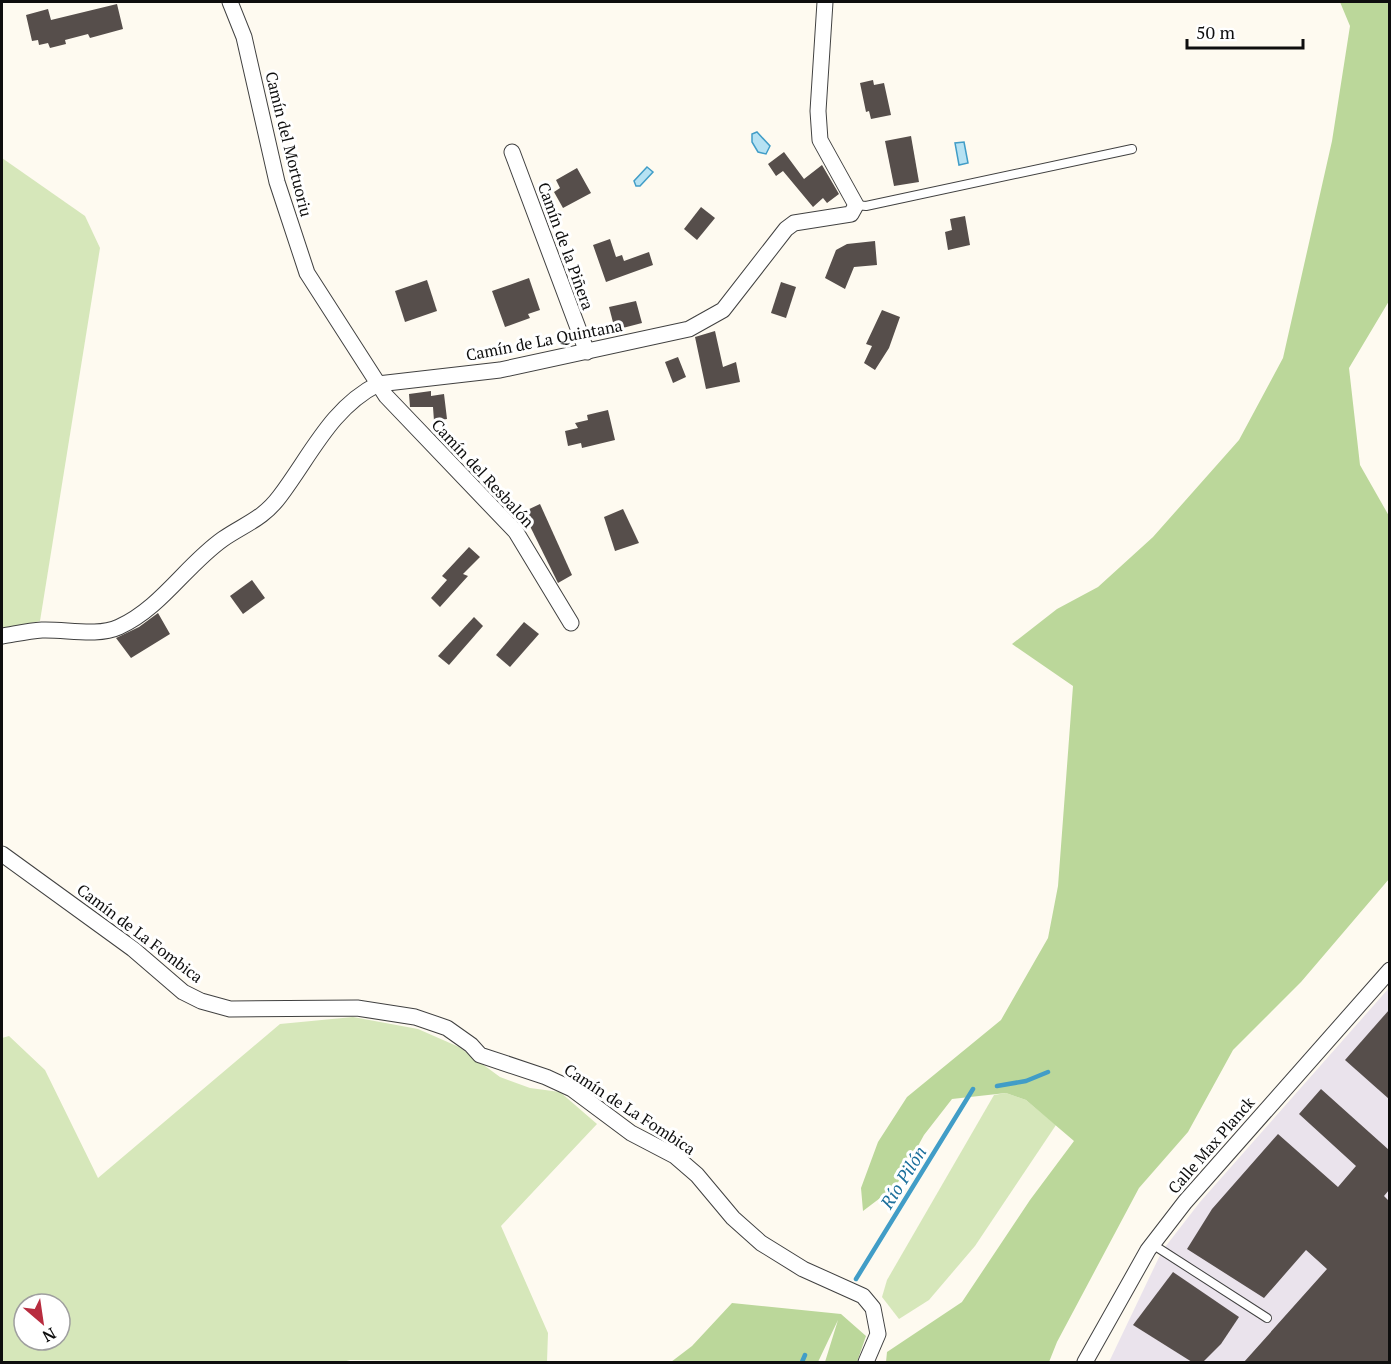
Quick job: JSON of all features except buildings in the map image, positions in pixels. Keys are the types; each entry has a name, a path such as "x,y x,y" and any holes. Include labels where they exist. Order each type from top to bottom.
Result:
{"street":[{"name":"Camín del Mortuoriu","path":"230,2 244,37 277,182 307,273 378,384"},
{"path":"825,2 818,111 820,140 856,205"},
{"name":"Camín de la Piñera","path":"512,153 587,352"},
{"name":"Camín de La Quintana","path":"2,636 42,630 97,631 119,627 152,605 223,539 262,516 279,497 333,419 362,392 378,384 500,370 689,329 723,310 786,229 794,223 851,214 856,205"},
{"name":"Camín del Resbalón","path":"378,384 516,532 571,623"},
{"name":"Camín de La Fombica","path":"2,854 133,948 183,992 201,1001 230,1009 357,1008 415,1017 447,1028 480,1054 546,1077 572,1089 603,1114 675,1156 697,1175 733,1218 761,1243 803,1269 863,1296 873,1308 878,1334 866,1362"},
{"name":"Calle Max Planck","path":"1085,1362 1152,1244 1185,1202 1389,970"}],"lane":[{"path":"856,205 866,206 1132,149"},
{"path":"1152,1244 1267,1318"}],"shaded area":[{"path":"1389,988 1389,1362 1109,1362 1162,1251 1200,1202"}],"green space":[{"path":"1340,2 1389,2 1389,301 1349,368 1360,465 1389,516 1389,879 1301,982 1233,1050 1188,1132 1139,1188 1057,1342 1049,1362 886,1362 887,1352 962,1302 1030,1200 1074,1141 1026,1100 1006,1093 952,1099 924,1135 896,1186 863,1211 861,1188 878,1142 907,1097 1001,1020 1048,938 1058,886 1073,686 1012,644 1057,609 1098,587 1153,537 1239,440 1283,358 1332,141 1350,26"},
{"path":"2,158 85,216 100,248 40,621 2,630"},
{"path":"353,1017 418,1029 459,1047 500,1077 530,1088 560,1092 597,1124 501,1226 548,1333 547,1362 350,1360 343,1362 2,1362 2,1038 9,1036 45,1070 98,1178 280,1024"},
{"path":"1006,1093 1026,1100 1056,1125 975,1246 929,1300 899,1319 882,1297 887,1280 994,1095"},
{"path":"732,1303 841,1314 866,1336 857,1362 825,1362 838,1320 818,1362 671,1362 692,1346"}],"water":[{"path":"757,132 770,146 766,154 758,152 752,142 752,134"},
{"path":"964,142 968,163 959,165 955,143"},
{"path":"647,167 653,172 640,186 636,186 634,181"}],"waterway":[{"name":"Río Pilón","path":"997,1086 1026,1081 1048,1072"},
{"name":"Río Pilón","path":"856,1279 973,1089"},
{"name":"Río Pilón","path":"802,1362 805,1355"}]}
